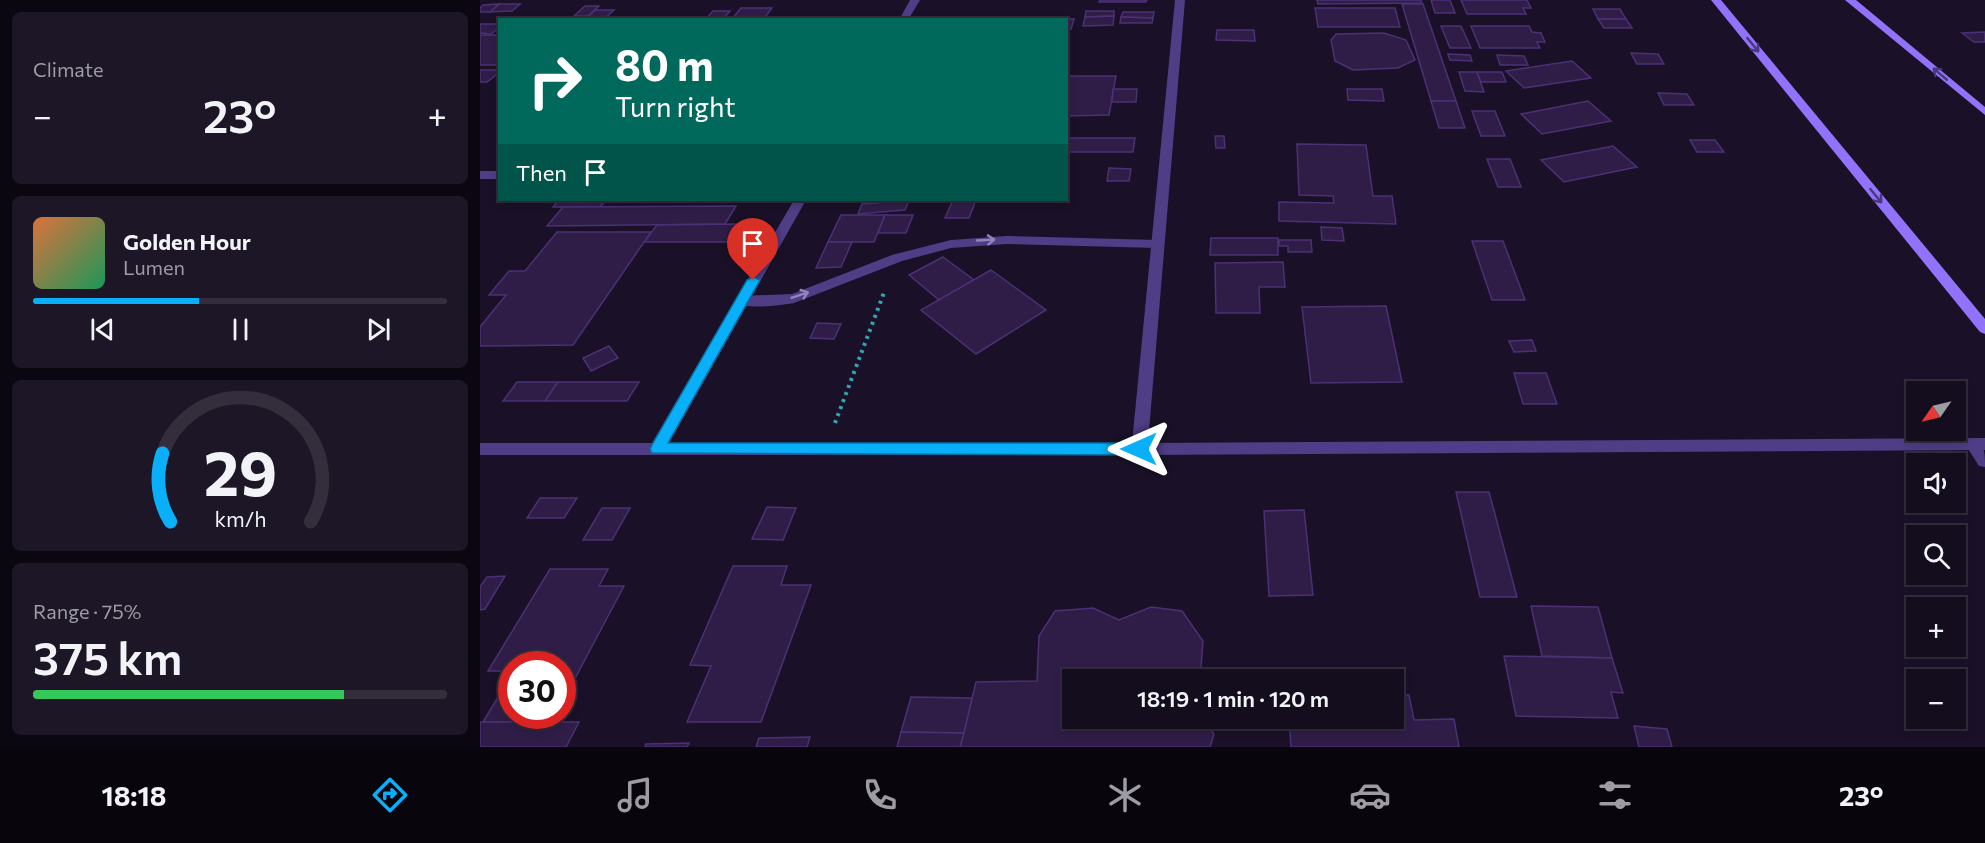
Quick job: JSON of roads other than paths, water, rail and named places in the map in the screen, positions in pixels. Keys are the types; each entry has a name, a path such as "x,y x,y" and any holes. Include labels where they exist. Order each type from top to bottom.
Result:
{"main road":[{"path":"1716,0 1985,329"},
{"path":"1850,0 1985,112"}],"street":[{"path":"904,18 915,0"},
{"path":"1139,449 1180,0"},
{"path":"480,175 498,175"},
{"path":"657,449 799,201"},
{"path":"742,301 776,301 794,298 897,258 951,244 979,240 1157,244"},
{"path":"480,449 1139,449 1979,444 1985,461"}]}
